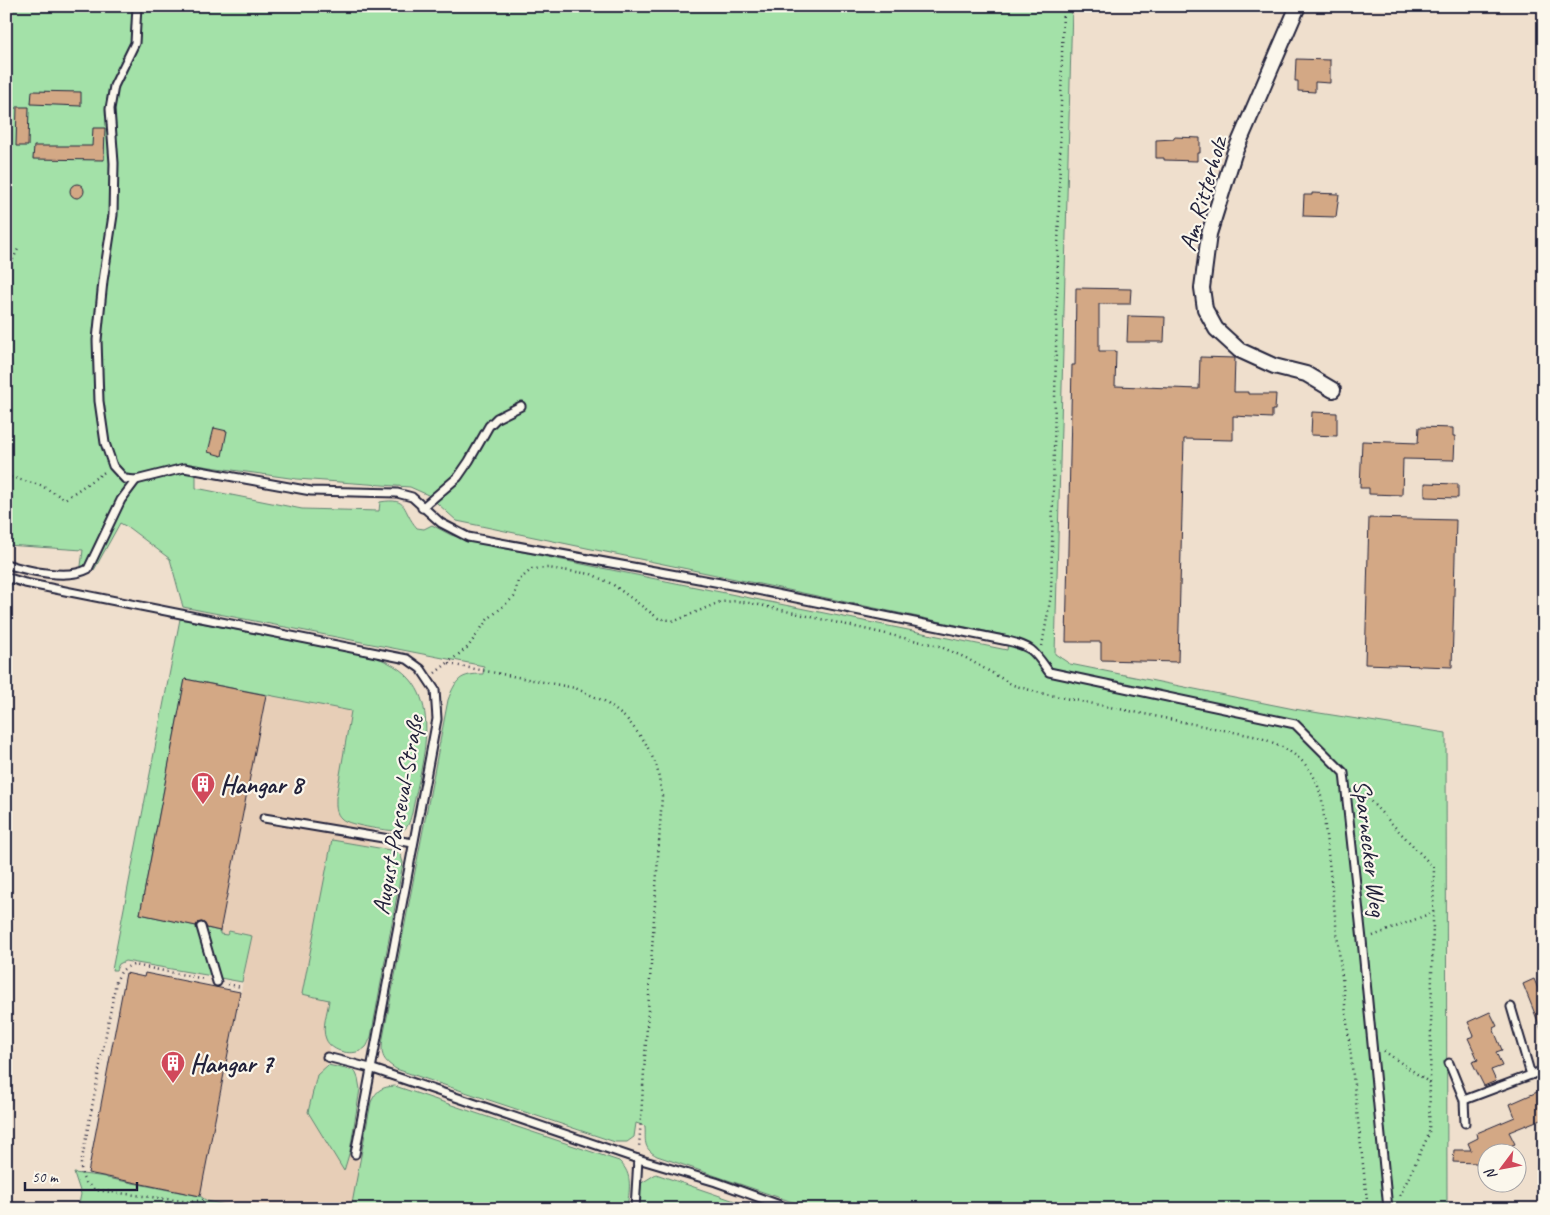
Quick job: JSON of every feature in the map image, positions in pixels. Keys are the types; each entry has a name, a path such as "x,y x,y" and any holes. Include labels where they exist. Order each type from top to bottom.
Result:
{"street":[{"name":"Am Ritterholz","path":"1298,6 1234,154 1209,234 1202,288 1205,309 1216,328 1239,350 1274,366 1306,374 1333,390"}],"lane":[{"path":"137,6 134,43 114,86 110,108 114,163 113,215 103,281 97,340 99,401 104,443 113,466 125,479 136,480 184,468 311,490 397,493 412,497 422,508 441,523 468,537 747,588 1008,641 1026,646 1036,653"},
{"path":"422,508 458,476 470,461 489,426 497,418 521,406"},
{"path":"6,564 57,574 80,574 88,569 121,500 136,480"},
{"name":"August-Parseval-Straße","path":"6,578 407,659 421,669 435,690 437,719 355,1154"},
{"name":"Sparnecker Weg","path":"1036,653 1049,672 1295,724 1344,773 1388,1209"},
{"path":"264,818 413,843"},
{"path":"201,927 217,982"},
{"path":"1511,1007 1531,1075"},
{"path":"327,1057 370,1068 638,1160 716,1182 791,1209"},
{"path":"1449,1063 1464,1100 1465,1123"},
{"path":"1464,1100 1544,1070"},
{"path":"634,1209 638,1160"}],"path":[{"path":"1036,653 1042,648 1051,595 1063,6"},
{"path":"6,273 18,250"},
{"path":"6,476 40,485 65,499 113,466"},
{"path":"427,678 449,664 468,647 487,620 514,597 518,581 532,569 548,568 591,574 612,584 658,618 674,621 720,602 737,601 755,604 939,646 966,658 1013,685 1040,693 1258,737 1283,746 1303,762 1315,778 1322,800 1368,1209"},
{"path":"449,664 575,688 604,701 627,719 645,742 657,767 662,796 638,1160"},
{"path":"1344,773 1434,868 1429,1134 1398,1200"},
{"path":"1362,940 1434,912"},
{"path":"203,1200 191,1202 95,1190 86,1184 81,1177 81,1164 116,982 120,972 125,967 134,965 241,986"},
{"path":"1372,1043 1430,1083"}],"shaded area":[{"path":"266,695 352,711 336,798 354,824 373,827 368,846 332,841 339,997 320,1095 387,1209 78,1209 81,1194 74,1173 107,1177 200,1196 252,936 229,931 228,935 220,934"}],"green space":[{"path":"6,6 1072,6 1055,654 1070,664 1294,709 1446,733 1447,1209 813,1209 657,1156 647,1147 645,1126 636,1123 634,1137 627,1142 615,1142 396,1069 383,1056 383,1038 448,700 460,679 469,675 483,674 484,666 183,607 170,559 120,523 94,570 80,574 83,550 6,545","holes":["196,465 297,479 410,487 428,495 457,521 1009,636 1007,650 478,543 451,535 432,525 424,529 417,528 404,506 396,501 380,502 379,511 302,509 196,488"]},
{"path":"180,619 375,657 399,669 414,684 423,702 426,723 421,768 408,825 405,829 398,831 372,828 353,824 342,819 336,809 336,798 351,711 185,679 140,914 197,926 212,976 125,961 119,964 116,970 112,970"},
{"path":"332,840 396,851 401,856 403,863 371,1037 366,1047 350,1053 338,1050 329,1044 326,1039 324,1025 329,1000 302,994"},
{"path":"206,928 220,931 220,934 227,935 229,931 252,936 242,982 220,978"},
{"path":"328,1065 355,1071 360,1089 350,1151 344,1171 308,1112 317,1075"},
{"path":"395,1086 619,1161 624,1166 629,1177 627,1209 351,1209 371,1102 380,1090"},
{"path":"74,1173 107,1177 200,1196 207,1201 244,1209 78,1209 81,1194"},
{"path":"656,1174 758,1209 638,1209 640,1184"}],"building":[{"path":"1296,59 1330,60 1330,83 1315,82 1315,92 1298,91 1298,81 1295,81"},
{"path":"32,91 81,92 81,106 31,104"},
{"path":"17,107 29,107 28,146 16,146"},
{"path":"93,128 105,128 104,160 33,159 34,146 92,146"},
{"path":"1174,137 1200,138 1200,153 1197,153 1197,161 1156,158 1156,140 1174,139"},
{"path":"74,184 80,184 84,191 80,198 74,198 70,194 70,188"},
{"path":"1312,193 1339,194 1336,217 1303,216 1304,195 1312,195"},
{"path":"1076,288 1131,289 1130,304 1099,304 1099,351 1116,351 1115,386 1199,389 1200,357 1235,358 1234,392 1276,394 1275,410 1272,410 1272,418 1233,416 1233,440 1184,439 1178,662 1101,660 1101,642 1066,642 1072,365 1075,365"},
{"path":"1128,316 1165,317 1164,342 1127,342"},
{"path":"1312,412 1337,413 1337,436 1311,435"},
{"path":"1419,427 1453,428 1453,436 1455,436 1454,460 1403,459 1402,495 1369,494 1369,488 1360,488 1362,441 1418,443"},
{"path":"214,428 227,431 222,456 208,452"},
{"path":"1425,483 1458,484 1458,498 1425,497"},
{"path":"1369,518 1456,520 1452,667 1365,664"},
{"name":"Hangar 8","path":"185,679 266,695 220,931 207,928 202,922 196,926 140,914"},
{"name":"Hangar 7","path":"126,973 144,977 145,973 240,992 200,1196 88,1173"},
{"path":"1534,979 1539,991 1544,989 1543,1034 1523,984"},
{"path":"1490,1012 1497,1026 1493,1028 1502,1050 1496,1052 1502,1066 1491,1070 1496,1081 1484,1086 1472,1062 1478,1060 1468,1038 1474,1036 1468,1022"},
{"path":"1544,1089 1544,1118 1509,1132 1514,1142 1478,1142 1478,1168 1476,1163 1453,1162 1454,1150 1471,1150 1468,1143 1478,1138 1477,1133 1515,1117 1510,1104"}],"place":[{"name":"Hangar 8","path":"203,805"},
{"name":"Hangar 7","path":"173,1084"}]}
